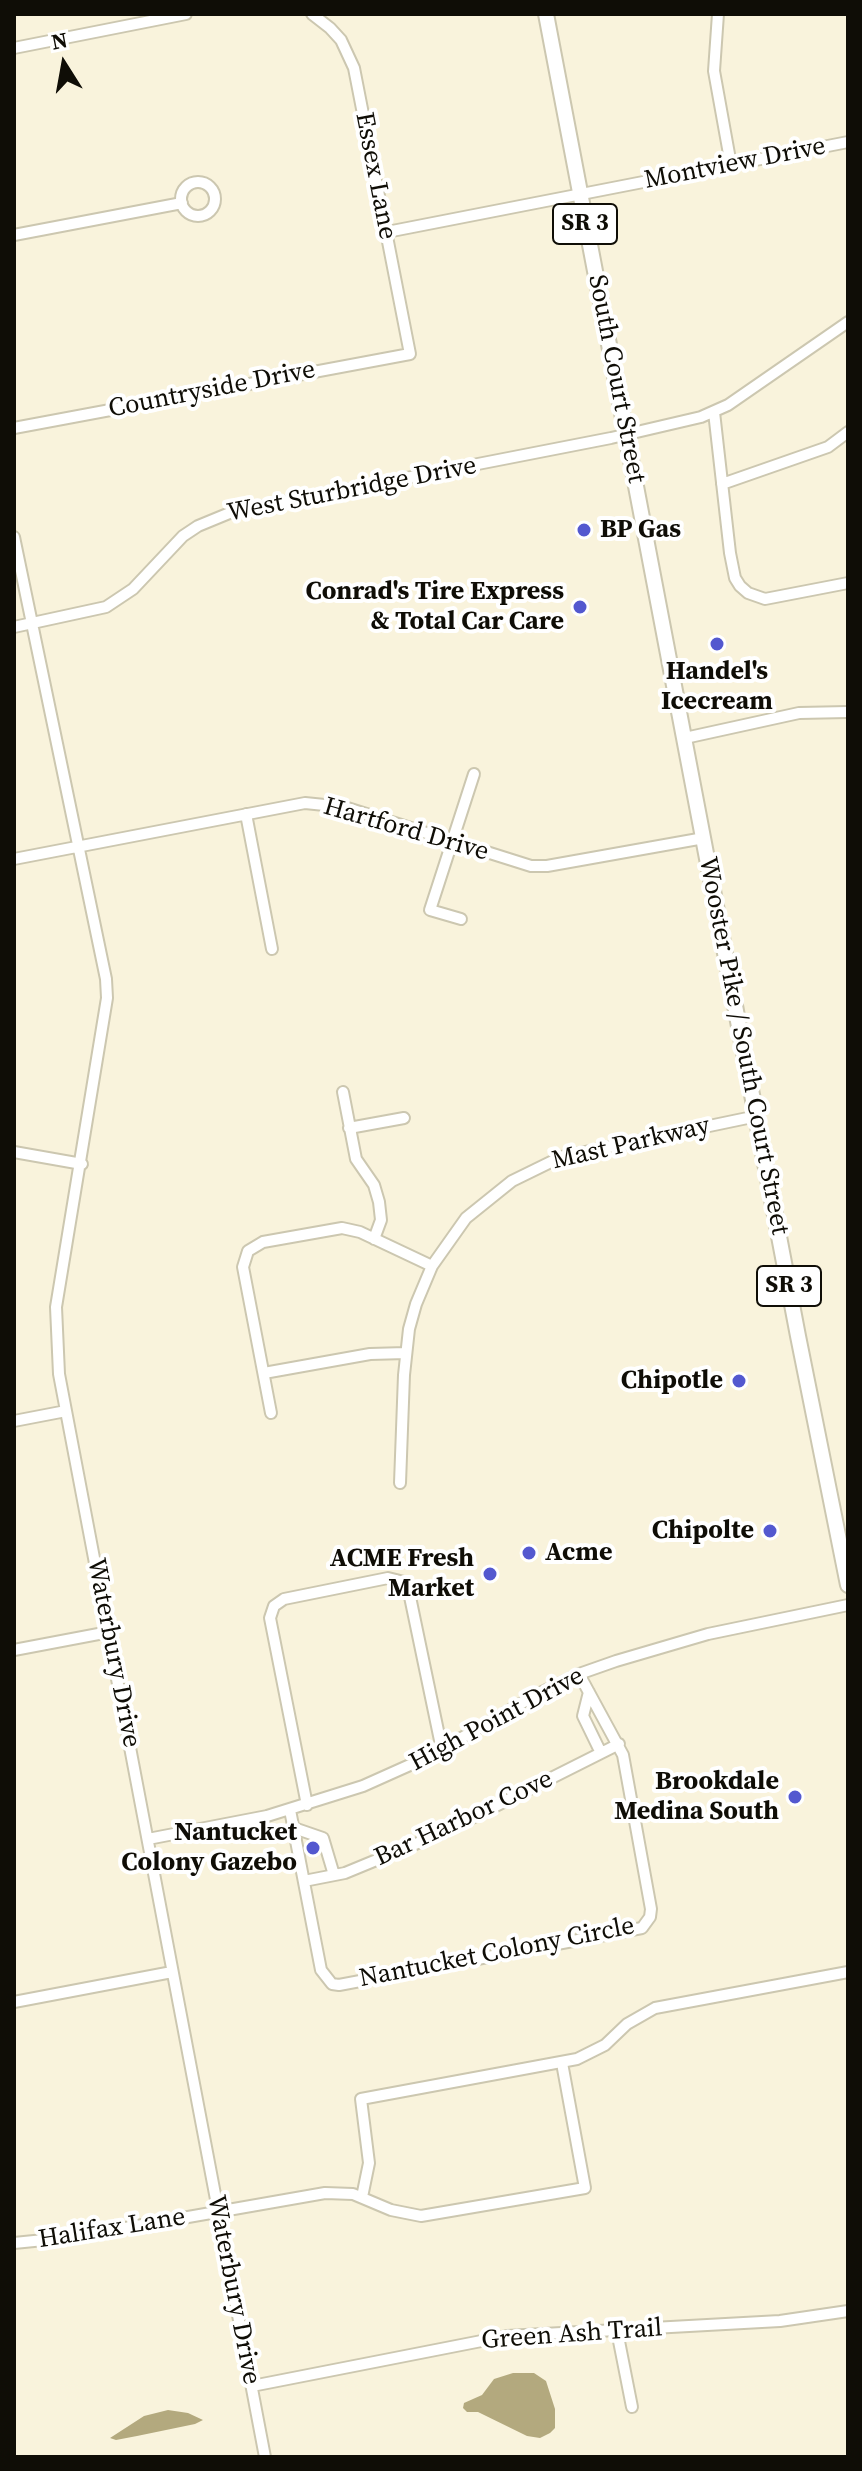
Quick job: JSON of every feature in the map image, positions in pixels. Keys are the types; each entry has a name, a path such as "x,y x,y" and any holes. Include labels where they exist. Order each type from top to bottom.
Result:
{"main road":[{"name":"South Court Street","path":"546,14 704,838"},
{"name":"Wooster Pike / South Court Street","path":"704,838 848,1585"}],"street":[{"path":"14,48 186,14"},
{"name":"Essex Lane","path":"312,14 341,40 354,68 410,354"},
{"path":"718,14 714,71 731,165"},
{"name":"Montview Drive","path":"387,232 848,142"},
{"path":"14,235 182,203"},
{"name":"West Sturbridge Drive","path":"14,627 106,607 133,589 183,536 232,512 683,423 714,412 848,322"},
{"name":"Countryside Drive","path":"14,428 410,354"},
{"path":"714,412 732,570 740,586 748,593 765,599 848,583"},
{"path":"722,484 828,447 848,432"},
{"name":"Waterbury Drive","path":"14,537 106,979 107,998 56,1307 57,1355 265,2457"},
{"path":"685,738 799,713 848,712"},
{"path":"461,919 430,910 474,774"},
{"name":"Hartford Drive","path":"14,859 305,803 344,807 516,863 547,866 704,838"},
{"path":"246,814 272,949"},
{"path":"343,1092 357,1164 374,1185 381,1210 374,1239"},
{"name":"Mast Parkway","path":"400,1483 406,1353 416,1304 432,1266 474,1210 498,1190 537,1167 589,1149 757,1116"},
{"path":"349,1128 404,1118"},
{"path":"14,1152 82,1164"},
{"path":"271,1413 243,1267 248,1251 263,1242 334,1229 351,1229 432,1266"},
{"path":"264,1373 370,1354 406,1353"},
{"path":"14,1421 66,1411"},
{"path":"307,1805 270,1618 274,1606 284,1599 388,1578 404,1582 409,1592 442,1750"},
{"name":"High Point Drive","path":"148,1839 290,1810 375,1782 442,1750 536,1695 579,1674 696,1637 848,1605"},
{"path":"14,1650 109,1632"},
{"name":"Nantucket Colony Circle","path":"290,1810 321,1970 327,1981 339,1985 642,1928 650,1917 651,1909 619,1744 579,1674"},
{"name":"Nantucket Colony Circle","path":"589,1692 583,1716 601,1753"},
{"name":"Bar Harbor Cove","path":"304,1881 334,1875 442,1833 619,1744"},
{"path":"294,1828 323,1838 334,1875"},
{"path":"14,2002 172,1972"},
{"path":"362,2197 369,2163 361,2099 562,2063 591,2054 627,2024 655,2008 848,1972"},
{"name":"Halifax Lane","path":"14,2243 74,2237 325,2193 362,2197 391,2210 421,2216 585,2188 562,2063"},
{"name":"Green Ash Trail","path":"252,2386 507,2336 780,2321 848,2311"},
{"path":"617,2331 632,2407"}],"shaded area":[{"path":"513,2373 534,2373 546,2381 555,2409 555,2428 550,2433 540,2438 527,2436 463,2408 464,2403 482,2395 494,2379"},
{"path":"168,2410 188,2413 203,2420 137,2436 116,2440 110,2438 144,2416"}],"place":[{"name":"BP Gas","path":"584,530"},
{"name":"Conrad's Tire Express & Total Car Care","path":"580,607"},
{"name":"Handel's Icecream","path":"717,644"},
{"name":"Chipotle","path":"739,1381"},
{"name":"Chipolte","path":"770,1531"},
{"name":"Acme","path":"529,1553"},
{"name":"ACME Fresh Market","path":"490,1574"},
{"name":"Brookdale Medina South","path":"795,1797"},
{"name":"Nantucket Colony Gazebo","path":"313,1848"}]}
